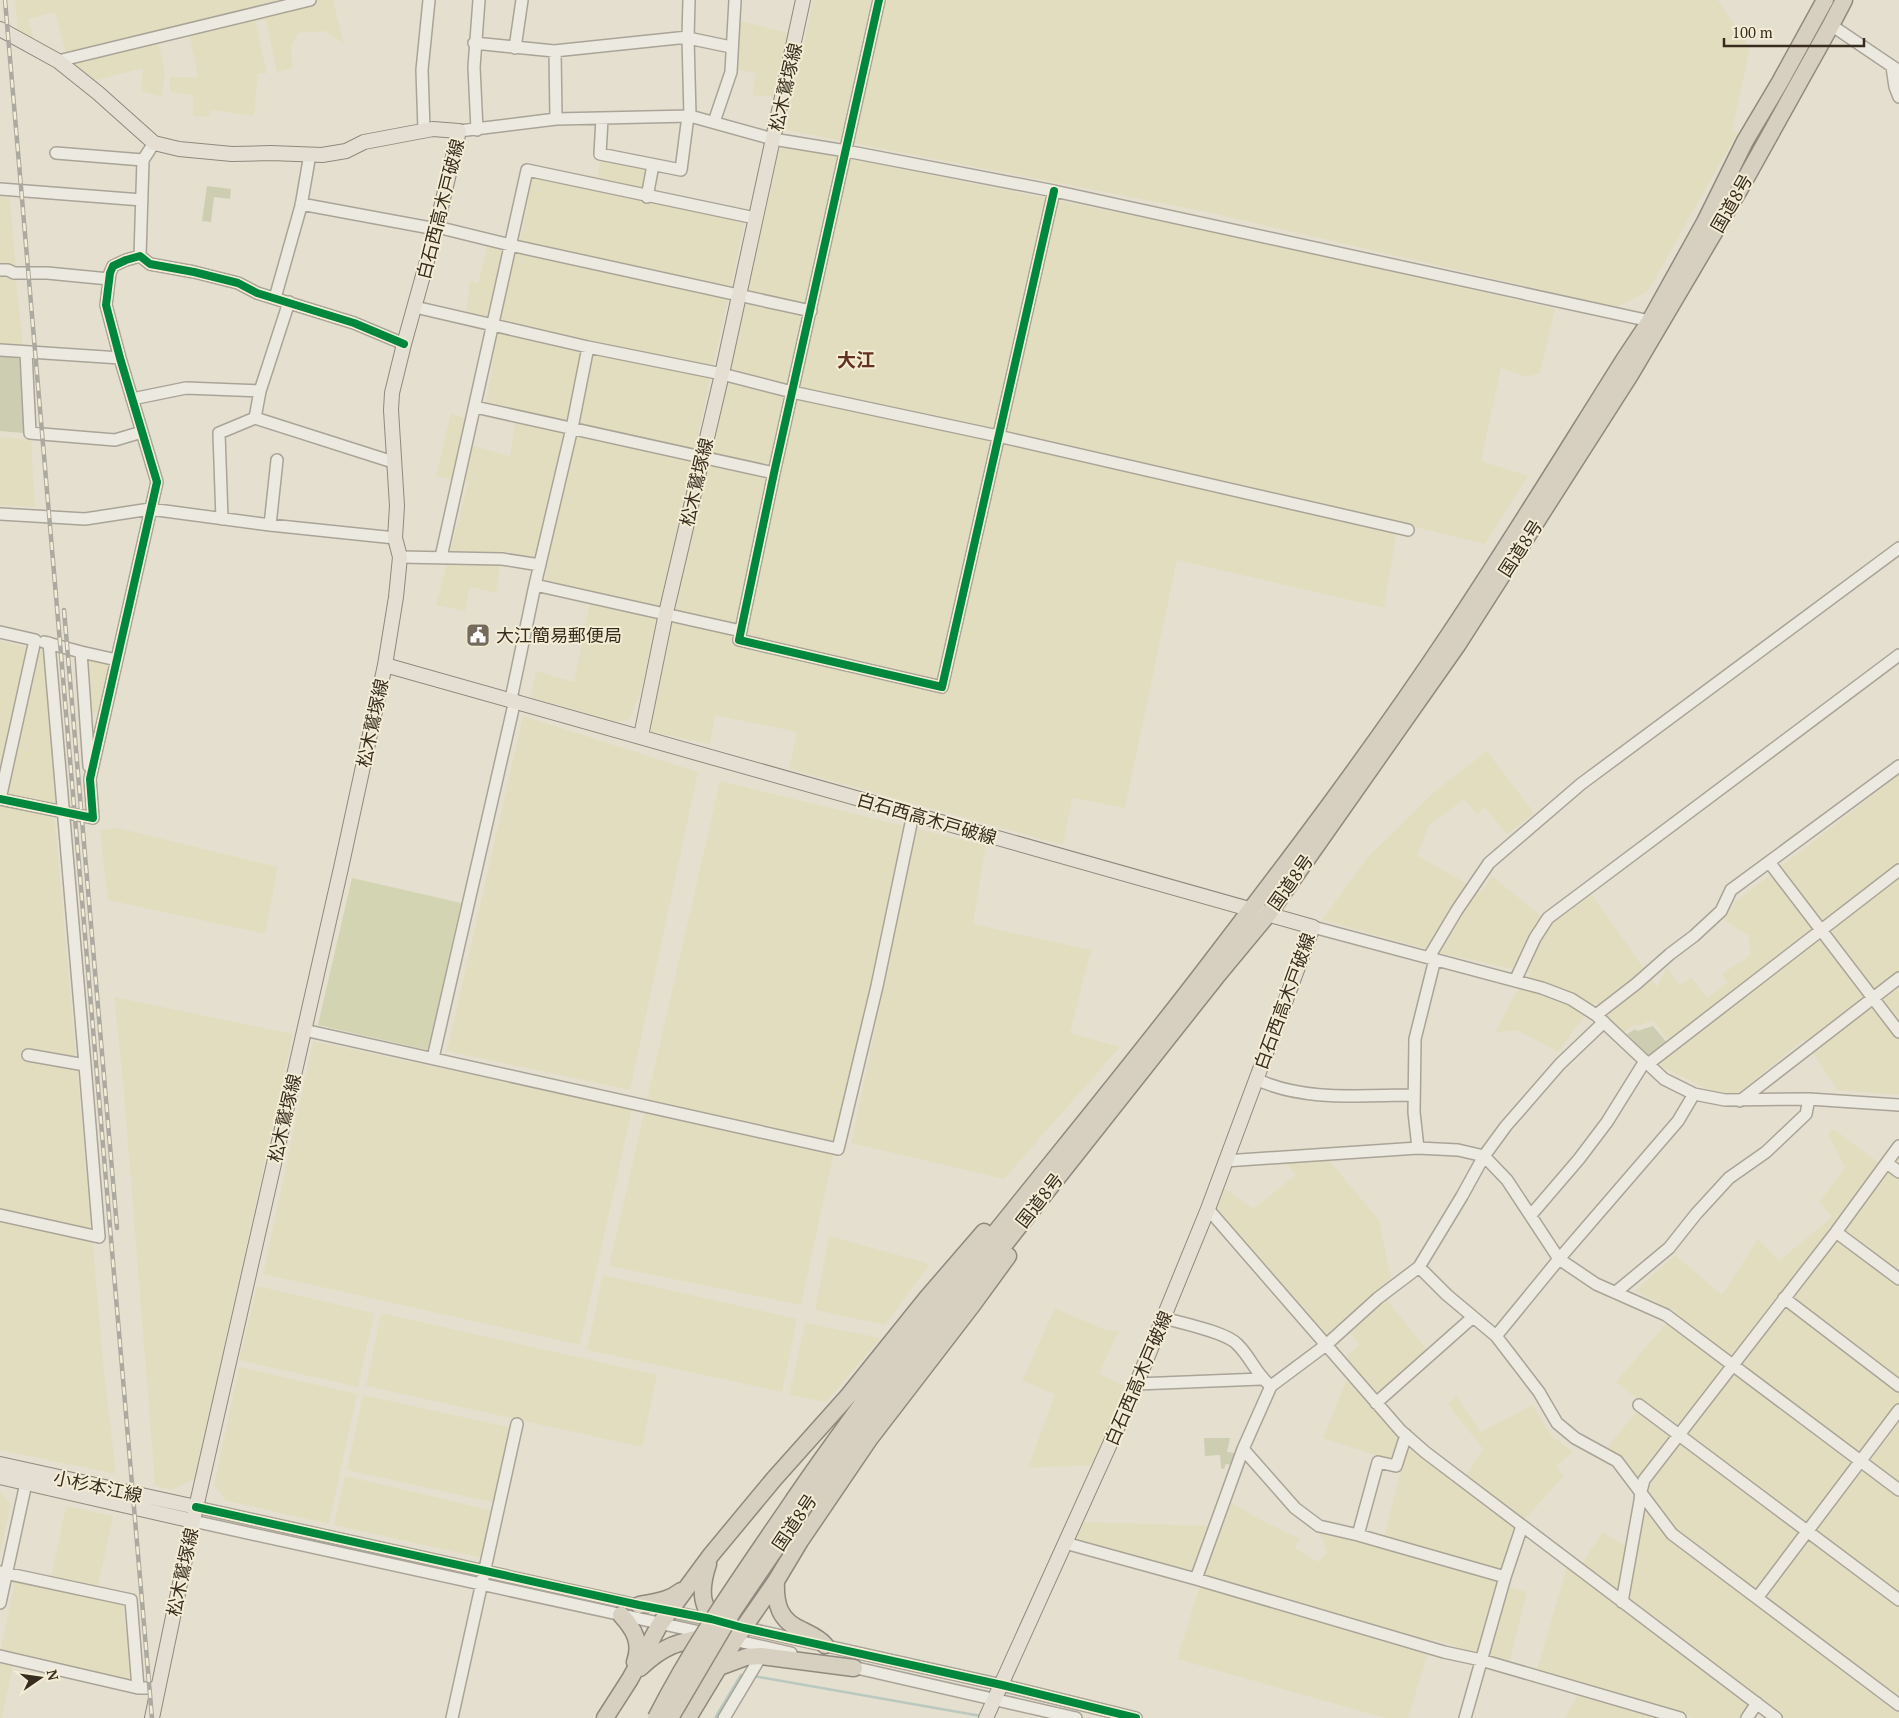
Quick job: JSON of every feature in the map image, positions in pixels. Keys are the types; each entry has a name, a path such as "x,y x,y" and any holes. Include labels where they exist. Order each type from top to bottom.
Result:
{"highway":[{"name":"国道8号","path":"670,1718 849,1422 916,1333 1206,969 1336,795 1448,637 1650,321 1705,222 1745,140 1780,82 1825,0"},
{"name":"国道8号","path":"656,1718 667,1696 723,1604 800,1502 825,1476 949,1314 1268,914 1458,644 1660,325 1742,185 1844,0"},
{"path":"605,1718 664,1617 711,1555 774,1479 849,1395 977,1239 1050,1166"},
{"path":"688,1718 740,1634 776,1581 800,1540 870,1438 1006,1260 1035,1205"},
{"path":"711,1555 703,1578 702,1593 713,1627"},
{"path":"776,1581 775,1596 778,1610 786,1622 818,1637 825,1645"},
{"path":"639,1606 675,1596 686,1588"},
{"path":"621,1615 632,1627 638,1641 639,1653 630,1678"},
{"path":"630,1678 654,1655 667,1646 688,1640 713,1627 740,1634"},
{"path":"719,1667 746,1657 761,1656 854,1668"}],"main road":[{"name":"松木鷲塚線","path":"152,1718 196,1507 341,868 385,665 641,736 666,613 722,374 803,0"},
{"name":"白石西高木戸破線","path":"0,29 58,61 98,93 154,143 179,149 232,154 322,155 346,151 364,142 424,130 459,131 436,228 392,393 393,462 397,506 396,538 400,557 396,597 385,665"},
{"name":"白石西高木戸破線","path":"641,736 714,759 1310,926 1208,1209 1164,1318 1137,1384 986,1718"},
{"name":"小杉本江線","path":"0,1464 196,1507"},
{"name":"小杉本江線","path":"0,1477 193,1521"}],"street":[{"path":"58,61 310,0"},
{"path":"424,130 422,70 429,0"},
{"path":"478,130 474,43 479,0"},
{"path":"516,48 522,0"},
{"path":"602,119 600,154 681,170 689,116 689,0"},
{"path":"714,122 731,72 735,0"},
{"path":"879,0 739,640 942,688 1054,191"},
{"path":"1831,26 1896,69 1895,87 1899,97"},
{"path":"474,43 555,51 688,37 731,47"},
{"path":"555,51 556,119"},
{"path":"459,131 556,119 689,116 773,139 1054,191 1650,321"},
{"path":"140,256 143,160 154,143"},
{"path":"56,153 143,160"},
{"path":"275,298 301,204 310,154"},
{"path":"647,197 653,165"},
{"path":"441,557 527,170 647,197 755,218"},
{"path":"0,189 142,200"},
{"path":"301,204 436,228 811,311"},
{"path":"90,779 157,482 106,305 109,279 113,266 140,256"},
{"path":"140,256 150,264 238,283 257,293 354,323 404,344"},
{"path":"0,270 14,273 109,279"},
{"path":"255,418 260,391 288,302"},
{"path":"415,308 493,324 588,347 722,374 792,392 998,436 1408,530"},
{"path":"433,1058 513,700 535,585 572,428 588,347"},
{"path":"0,350 120,358"},
{"path":"26,352 30,433 116,440 142,432"},
{"path":"132,399 186,388 260,391"},
{"path":"475,407 774,473"},
{"path":"222,518 219,433 255,418 393,462"},
{"path":"270,525 277,460"},
{"path":"0,514 85,519 150,509 270,525 396,538"},
{"path":"1418,1148 1414,1095 1415,1039 1432,958 1457,910 1489,863 1580,784 1899,548"},
{"path":"400,557 502,559 540,565"},
{"path":"535,585 741,631"},
{"path":"0,632 117,660"},
{"path":"35,640 0,799 92,818 81,652"},
{"path":"0,1215 99,1237 49,643"},
{"path":"1515,981 1535,938 1548,918 1899,655"},
{"path":"1196,1579 1243,1449 1271,1386 1326,1345 1378,1298 1419,1267 1484,1156 1506,1126 1600,1018 1636,984 1721,911 1731,890 1899,766"},
{"path":"304,1030 838,1149 877,986 913,814"},
{"path":"1769,862 1899,1032"},
{"path":"1531,1215 1579,1159 1607,1122 1647,1062 1899,870"},
{"path":"1310,926 1515,981 1571,999 1600,1018 1664,1079 1694,1094 1740,1101 1809,1099 1899,1105"},
{"path":"1740,1101 1899,978"},
{"path":"28,1055 85,1065"},
{"path":"1256,1079 1271,1086 1306,1093 1414,1095"},
{"path":"1496,1336 1559,1258 1678,1121 1694,1094"},
{"path":"1616,1292 1669,1248 1696,1214 1730,1178 1766,1152 1806,1114 1809,1099"},
{"path":"1622,1602 1644,1480 1836,1232 1899,1146"},
{"path":"1225,1160 1418,1148 1458,1150 1484,1156 1507,1180 1559,1258 1596,1284 1666,1315 1899,1490"},
{"path":"1887,1163 1899,1172"},
{"path":"1208,1209 1406,1435 1425,1452 1776,1718"},
{"path":"1836,1232 1899,1279"},
{"path":"1419,1267 1447,1295 1496,1336 1539,1392 1556,1423 1575,1438 1617,1461 1672,1534 1899,1705"},
{"path":"1784,1298 1899,1386"},
{"path":"1376,1402 1473,1317"},
{"path":"1164,1318 1227,1337 1237,1343 1253,1362 1261,1379 1271,1386"},
{"path":"1137,1384 1261,1379"},
{"path":"1639,1405 1899,1600"},
{"path":"1757,1598 1899,1410"},
{"path":"452,1718 517,1424"},
{"path":"1358,1535 1378,1462 1396,1466 1406,1435"},
{"path":"1243,1449 1295,1508 1319,1526 1358,1535 1505,1577"},
{"path":"0,1603 3,1572 26,1483"},
{"path":"196,1507 639,1606 664,1617 713,1627"},
{"path":"193,1521 621,1615 664,1617 713,1627"},
{"path":"1465,1718 1505,1577 1522,1526"},
{"path":"1065,1543 1680,1718"},
{"path":"3,1572 131,1600 138,1688"},
{"path":"740,1634 825,1645 1002,1685 1136,1718"},
{"path":"740,1634 854,1668 1076,1718"},
{"path":"0,1656 138,1688 158,1688"},
{"path":"724,1718 761,1656"},
{"path":"1747,1718 1757,1703"}],"shaded area":[{"path":"15,0 337,0 333,1 344,44 325,31 298,33 291,47 293,68 277,72 266,20 255,21 267,73 258,74 254,116 211,110 208,117 193,116 193,95 170,92 170,77 198,77 189,33 158,42 165,71 162,97 141,91 143,68 94,81 69,64 55,12 28,19 34,40 18,31"},
{"path":"813,0 1718,0 1750,48 1732,131 1738,132 1648,291 1617,307 1212,213 786,130"},
{"path":"737,20 789,33 774,97 753,95 755,73 732,69"},
{"path":"786,146 1279,245 1555,309 1540,373 1527,377 1501,368 1481,461 1528,476 1485,544 1398,523 1384,608 1177,560 1125,808 1072,798 1063,845 789,769 797,732 715,715 710,744 651,732 651,717 779,150"},
{"path":"600,156 649,166 644,201 745,222 643,685 630,719 616,722 530,697 536,671 574,682 592,593 545,582 548,559 502,551 496,593 470,587 465,611 436,605 468,483 436,476 451,413 467,419 462,443 510,456 517,409 486,402 500,318 466,313 470,281 478,284 488,243 517,252 531,179 537,176 587,188 588,175 598,177"},
{"path":"0,196 10,198 16,270 0,268"},
{"path":"0,276 11,277 16,280 23,346 0,344"},
{"path":"0,437 31,440 35,507 0,505"},
{"path":"0,641 44,651 57,807 0,794"},
{"path":"90,659 110,663 98,713 89,712 85,662"},
{"path":"523,716 698,772 630,1090 447,1051"},
{"path":"1487,751 1534,813 1507,834 1484,807 1478,815 1464,799 1429,825 1417,855 1481,892 1492,876 1551,924 1592,895 1657,987 1667,967 1679,985 1692,978 1707,998 1727,983 1722,974 1751,955 1748,935 1724,920 1734,903 1899,775 1899,1095 1837,1090 1804,1039 1738,1094 1710,1090 1660,1066 1673,1047 1653,1020 1638,1026 1634,1024 1624,1033 1595,1002 1558,1052 1516,1030 1495,1033 1514,996 1531,973 1448,955 1322,920 1367,858 1433,793"},
{"path":"720,781 904,826 801,1305 609,1266"},
{"path":"0,803 53,815 55,821 104,1371 116,1474 0,1450"},
{"path":"118,828 278,867 265,934 108,900 100,830"},
{"path":"917,829 986,845 973,924 1091,950 1070,1033 1120,1047 1004,1179 851,1143"},
{"path":"114,997 293,1034 195,1479 171,1490 155,1485 123,1081"},
{"path":"313,1041 632,1109 580,1345 263,1274"},
{"path":"1834,1129 1879,1163 1789,1285 1640,1478 1635,1475 1620,1456 1607,1448 1643,1403 1616,1382 1676,1312 1635,1291 1675,1255 1722,1295 1758,1239 1779,1261 1832,1217 1819,1202 1845,1168 1828,1134"},
{"path":"1899,1156 1899,1718 1784,1718 1756,1697 1742,1718 1693,1718 1675,1714 1674,1718 1565,1718 1576,1698 1579,1685 1537,1670 1567,1567 1575,1574 1603,1532 1637,1552 1648,1488 1677,1446"},
{"path":"1327,1158 1379,1220 1391,1278 1327,1334 1215,1208 1224,1188 1253,1209 1296,1175 1286,1163"},
{"path":"829,1236 930,1264 885,1325 815,1310"},
{"path":"603,1275 797,1319 782,1392 587,1350"},
{"path":"257,1286 374,1313 358,1387 239,1360"},
{"path":"1387,1300 1428,1351 1378,1393 1345,1357 1360,1345 1348,1329"},
{"path":"1055,1308 1105,1330 1119,1331 1099,1373 1128,1388 1095,1465 1028,1468 1055,1394 1022,1381"},
{"path":"381,1313 657,1375 642,1447 366,1386"},
{"path":"805,1323 881,1338 826,1402 789,1395"},
{"path":"239,1367 357,1394 329,1524 225,1500 214,1485"},
{"path":"1348,1376 1413,1450 1460,1485 1483,1449 1448,1404 1456,1396 1481,1432 1532,1405 1552,1436 1573,1452 1556,1466 1564,1476 1512,1533 1498,1584 1527,1592 1509,1663 1432,1639 1408,1718 1385,1718 1177,1659 1203,1576 1073,1539 1084,1522 1220,1526 1231,1502 1259,1519 1300,1539 1295,1548 1318,1562 1327,1553 1323,1539 1314,1529 1382,1547 1402,1464 1323,1438"},
{"path":"363,1395 512,1428 496,1503 347,1470"},
{"path":"345,1476 494,1511 483,1558 334,1525"},
{"path":"0,1492 11,1504 0,1553"},
{"path":"66,1506 113,1516 98,1587 51,1577"},
{"path":"15,1580 123,1604 130,1678 126,1682 0,1652"},
{"path":"0,1663 13,1666 2,1718 0,1718"}],"green space":[{"path":"207,186 231,189 230,199 214,197 211,222 202,221"},
{"path":"0,356 21,359 27,423 23,433 0,431"},
{"path":"352,878 461,903 428,1050 318,1025"},
{"path":"1653,1026 1668,1044 1649,1058 1627,1034 1635,1029 1637,1031"},
{"path":"1204,1438 1230,1438 1227,1452 1236,1453 1232,1465 1226,1464 1224,1469 1221,1468 1220,1455 1205,1456"}],"waterway":[{"path":"715,1718 741,1675 745,1675"},
{"path":"753,1676 981,1716"}],"railway":[{"path":"5,0 152,1718"},
{"path":"64,610 117,1228"}],"cycle path":[{"path":"879,0 739,640 942,687 1054,191"},
{"path":"0,799 93,818 90,779 157,482 106,305 110,273 113,266 140,256 150,264 238,283 257,293 354,323 404,344"},
{"path":"196,1507 639,1605 711,1619 1002,1685 1136,1718"}],"place":[{"name":"大江簡易郵便局","path":"478,635"}],"district":[{"name":"大江","path":"856,359"}]}
